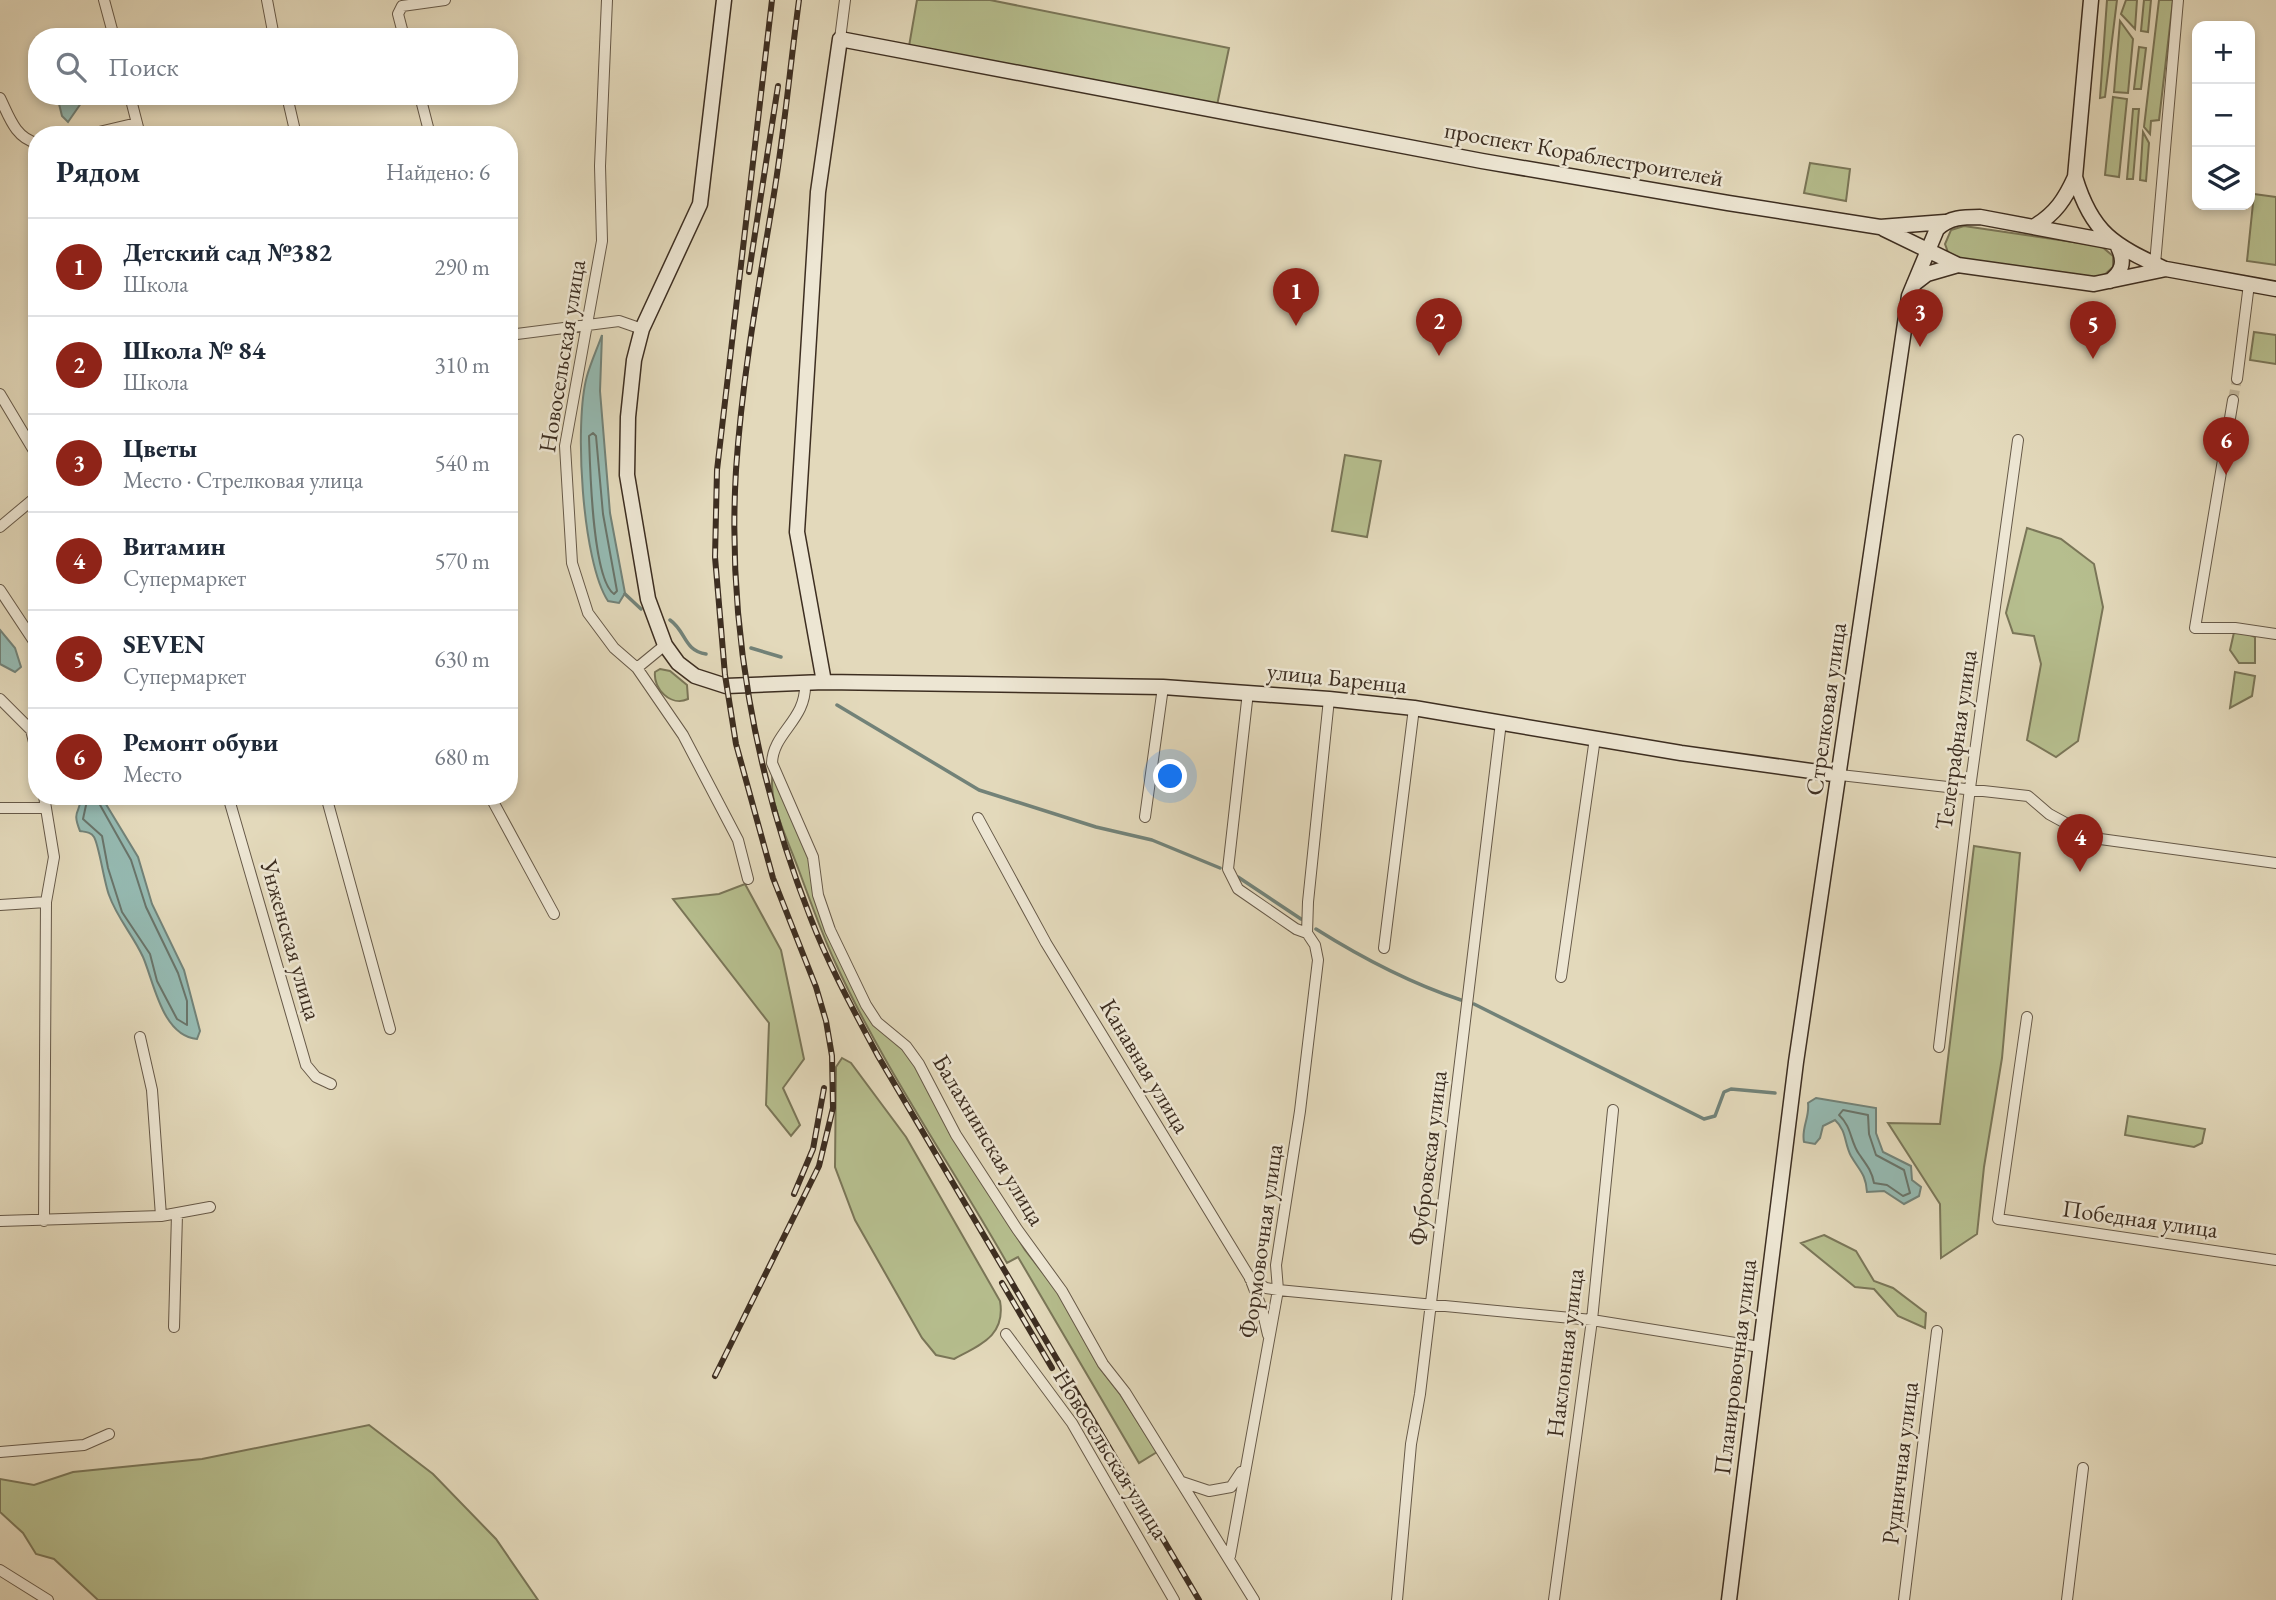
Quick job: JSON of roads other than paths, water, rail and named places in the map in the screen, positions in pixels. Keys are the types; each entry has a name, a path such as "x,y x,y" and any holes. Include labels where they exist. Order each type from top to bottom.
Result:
{"street":[{"path":"104,0 112,28"},
{"path":"267,0 272,28"},
{"path":"402,28 398,14 402,6 445,0"},
{"name":"Новосельская улица","path":"607,0 600,166 601,241 584,324 565,446 572,563 587,613 614,648 637,668 683,736 738,840 748,879"},
{"path":"637,668 665,645 648,598 627,475 632,371 642,329 700,204 724,0"},
{"path":"824,682 797,532 818,192 845,0"},
{"path":"2035,226 2052,215 2064,202 2075,177 2091,0"},
{"path":"2160,267 2178,0"},
{"name":"проспект Кораблестроителей","path":"840,39 1482,161 1880,228 1980,217 2115,244"},
{"path":"0,98 14,127 28,141"},
{"path":"132,105 138,126"},
{"path":"289,105 294,126"},
{"path":"422,105 428,126"},
{"path":"124,126 137,123"},
{"path":"2075,177 2081,198 2093,219 2115,244 2123,264 2118,275 2110,281"},
{"name":"Стрелковая улица","path":"1785,1140 1840,775 1904,314 1927,249 1937,229 1945,222"},
{"path":"1880,228 1958,265 2094,284 2160,267"},
{"path":"2115,244 2160,267 2276,289"},
{"path":"1913,285 1927,274 1958,265"},
{"path":"2237,379 2249,284"},
{"path":"518,334 619,321 642,329"},
{"path":"0,394 28,441"},
{"path":"2233,400 2195,628 2271,634"},
{"name":"Телеграфная улица","path":"1940,1046 1970,788 2018,440"},
{"path":"0,527 28,504"},
{"path":"0,590 28,632"},
{"name":"улица Баренца","path":"665,645 678,663 695,676 726,686 824,682 1163,687 1248,692 1415,708 1690,755 1840,775"},
{"name":"Балахнинская улица","path":"805,683 802,708 773,752 772,763 813,858 818,895 830,930 866,1005 877,1022 906,1046 919,1064 956,1135 1017,1229 1062,1291 1103,1364 1125,1392 1230,1556 1254,1600"},
{"path":"1145,817 1163,687"},
{"path":"1248,692 1228,869 1238,889 1296,929 1307,933"},
{"name":"Формовочная улица","path":"1230,1556 1278,1290 1276,1265 1300,1111 1318,960 1318,952 1307,933 1329,699"},
{"path":"4,702 28,727"},
{"path":"1384,948 1415,708"},
{"name":"Фубровская улица","path":"1396,1600 1411,1444 1420,1394 1501,722"},
{"path":"1561,977 1595,738"},
{"path":"1840,775 2028,796 2049,814 2093,838 2276,863"},
{"path":"44,1221 46,902 54,857 45,805"},
{"name":"Унженская улица","path":"231,805 306,1065 316,1077 331,1084"},
{"path":"328,805 390,1029"},
{"path":"495,805 554,914"},
{"path":"0,808 45,808"},
{"name":"Канавная улица","path":"978,818 1046,943 1250,1279 1262,1309 1269,1340"},
{"path":"0,905 46,902"},
{"name":"Победная улица","path":"2026,1017 1998,1219 2276,1260"},
{"path":"141,1037 152,1090 161,1216"},
{"name":"Наклонная улица","path":"1554,1600 1592,1320 1613,1110"},
{"name":"Планировочная улица","path":"1730,1600 1785,1140"},
{"path":"0,1221 161,1216 210,1208"},
{"path":"174,1327 177,1214"},
{"path":"1250,1279 1266,1288 1278,1290 1592,1320 1760,1347"},
{"name":"Рудничная улица","path":"1904,1600 1937,1331"},
{"name":"Новосельская улица","path":"1006,1334 1072,1423 1174,1600"},
{"path":"0,1452 83,1446 109,1434"},
{"path":"1182,1482 1209,1491 1231,1487 1244,1468"},
{"path":"2067,1600 2082,1468"},
{"path":"0,1570 48,1600"}],"water":[{"path":"59,105 80,105 68,122 62,116"},
{"path":"602,335 600,391 610,513 625,593 619,603 608,601 599,582 592,556 583,491 583,397 587,376"},
{"path":"0,630 15,648 21,667 15,672 0,664"},
{"path":"106,805 138,857 152,904 184,970 200,1031 197,1039 185,1036 167,1018 143,957 109,895 94,837 90,833 80,831 77,824 76,815 80,806"},
{"path":"1816,1098 1876,1108 1876,1133 1883,1152 1911,1166 1912,1180 1921,1187 1919,1196 1904,1204 1884,1191 1867,1192 1864,1176 1851,1156 1842,1128 1835,1120 1823,1126 1820,1138 1815,1144 1804,1142 1808,1103"}],"waterway":[{"path":"625,594 641,609"},
{"path":"670,620 693,649 706,654"},
{"path":"751,648 781,657"},
{"path":"837,705 979,790 1096,827 1152,840 1220,868"},
{"path":"1238,877 1301,919"},
{"path":"1316,929 1387,969 1461,1000"},
{"path":"1474,1004 1704,1119 1715,1116 1724,1092 1731,1089 1775,1093"}],"tunnel":[{"path":"2233,400 2237,379"}],"railway":[{"path":"715,1376 819,1166 833,1108 832,1056 826,1021 816,987 773,878 736,744 725,675 715,557 717,470 772,0"},
{"path":"799,0 777,175 746,368 736,470 736,585 749,699 760,755 791,865 818,937 851,1005 878,1056 1199,1600"},
{"path":"749,272 778,86"},
{"path":"794,1194 813,1149 824,1088"},
{"path":"1002,1283 1052,1368"}],"place":[{"name":"Детский сад №382","path":"1296,326"},
{"name":"Цветы","path":"1920,347"},
{"name":"Школа № 84","path":"1439,356"},
{"name":"SEVEN","path":"2093,359"},
{"name":"Ремонт обуви","path":"2226,475"},
{"name":"Витамин","path":"2080,872"}]}
